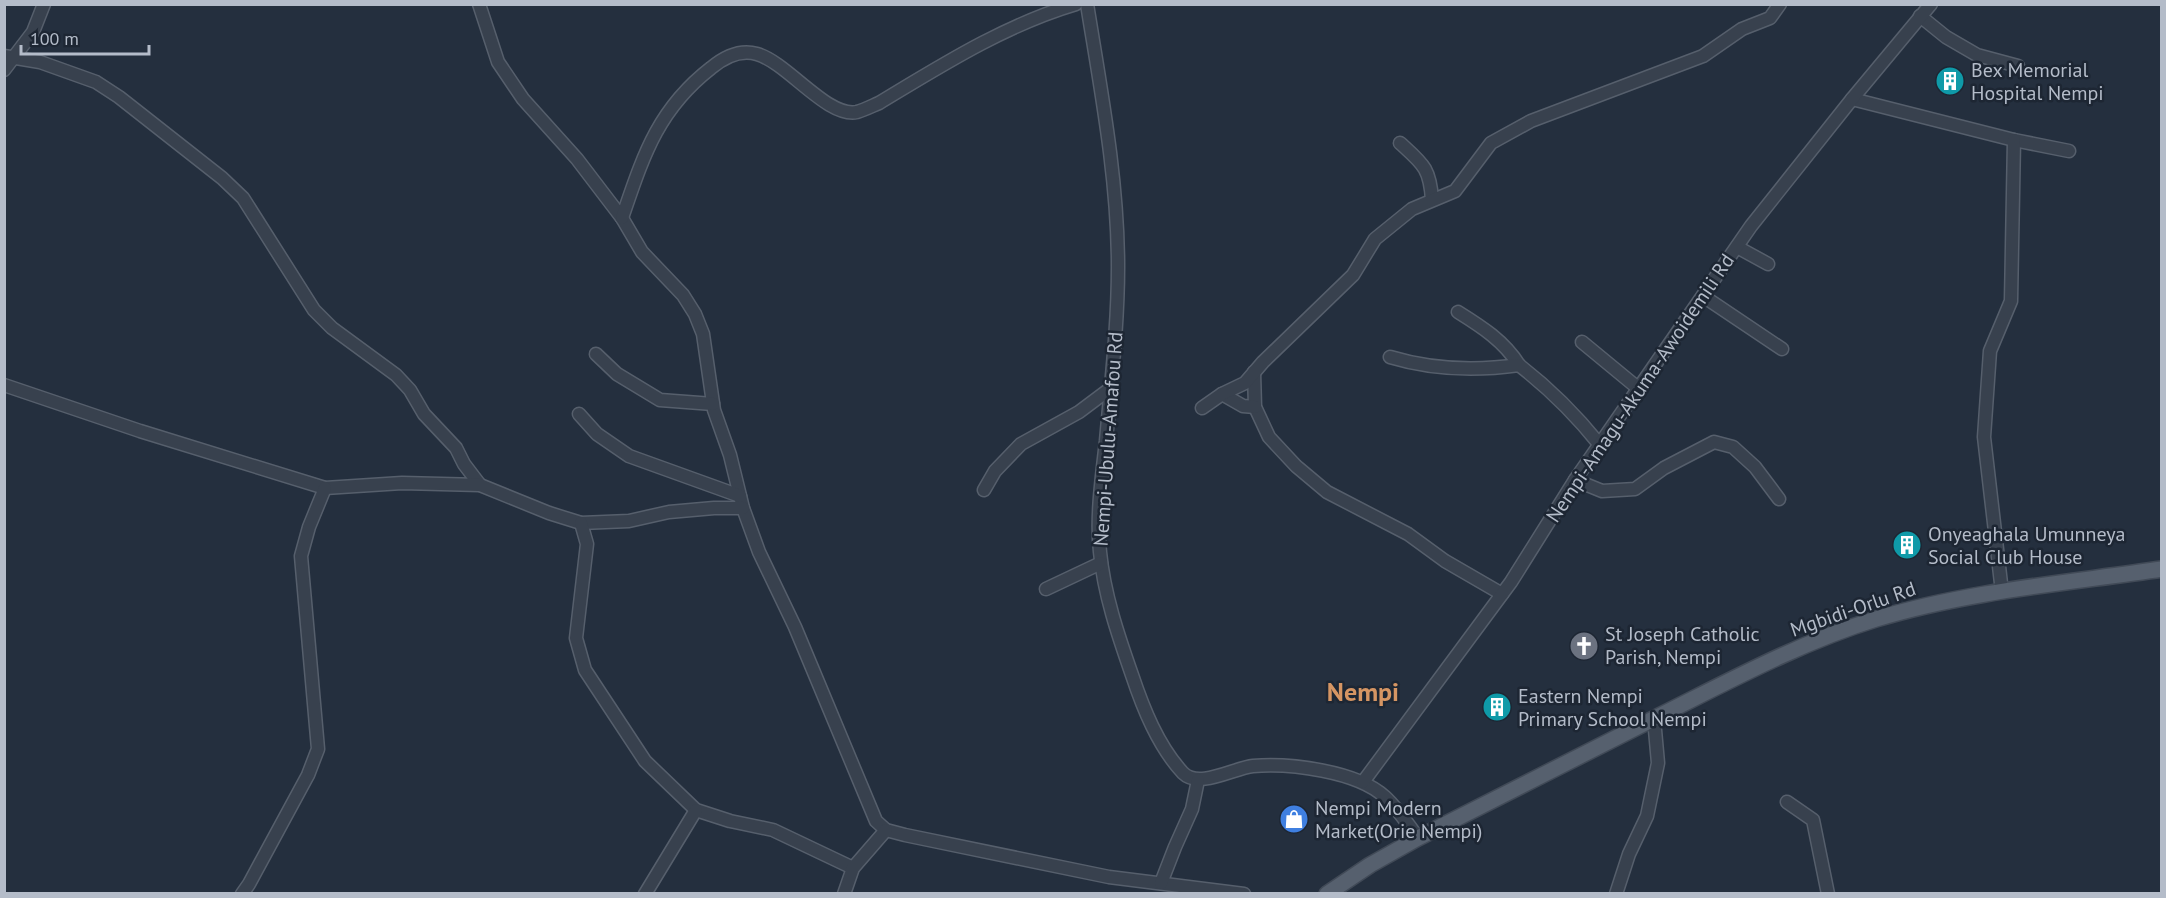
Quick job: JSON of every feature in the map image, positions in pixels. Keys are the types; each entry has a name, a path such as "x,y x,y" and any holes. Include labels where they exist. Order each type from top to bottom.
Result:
{"main road":[{"name":"Mgbidi-Orlu Rd","path":"1327,894 1370,864 1418,838 1805,645 1865,623 1927,606 2002,592 2162,569"}],"street":[{"path":"4,70 10,57 33,32 44,4"},
{"path":"479,4 498,62 523,99 577,159 622,218 642,252 682,295 695,314 703,334 713,404 759,552 795,627 876,821 886,830 1109,877 1244,894"},
{"path":"622,218 655,131 674,103 720,60 734,54 755,53 775,62 829,104 843,111 857,112 879,104 1005,31 1044,14 1076,4"},
{"name":"Nempi-Ubulu-Amafou Rd","path":"1087,4 1109,136 1118,266 1116,338 1101,487 1099,551 1115,626 1147,718 1185,775 1198,780"},
{"path":"1202,408 1222,394 1245,383 1353,275 1375,239 1412,209 1455,191 1491,142 1531,121 1703,56 1742,29 1770,18 1780,4"},
{"name":"Nempi-Amagu-Akuma-Awoidemili Rd","path":"1363,782 1502,594 1575,480 1737,247 1852,99 1931,4"},
{"path":"1920,16 1946,37 1977,55 2018,66"},
{"path":"10,57 40,62 96,82 119,97 229,185 243,198 314,310 332,328 396,375 410,390 424,414 456,448 464,464 480,485"},
{"path":"1852,99 2014,140 2069,151"},
{"path":"2002,592 1984,436 1990,351 2011,301 2014,140"},
{"path":"1400,143 1422,163 1431,179 1432,201"},
{"path":"1737,247 1768,264"},
{"path":"1703,296 1782,349"},
{"path":"1458,312 1487,330 1511,352 1520,365 1546,385 1576,415 1600,445"},
{"path":"1582,342 1639,389"},
{"path":"596,354 617,374 660,400 713,404"},
{"path":"1390,357 1445,368 1486,370 1520,365"},
{"path":"1254,372 1255,407 1269,437 1296,466 1327,492 1408,534 1445,561 1502,594"},
{"path":"4,385 140,431 325,488 402,483 480,485 549,513 581,523 629,521 669,512 714,508 742,502"},
{"path":"984,490 995,471 1021,444 1079,412 1111,388"},
{"path":"1222,394 1243,406 1255,407"},
{"path":"579,414 597,434 629,456 742,502"},
{"path":"1575,480 1602,490 1635,489 1664,468 1714,442 1733,447 1755,467 1779,499"},
{"path":"242,894 308,775 318,749 301,556 309,527 325,488"},
{"path":"581,523 587,544 576,638 585,670 645,761 696,810 772,830 853,868"},
{"path":"1046,589 1101,563"},
{"path":"1616,894 1629,854 1647,816 1658,763 1654,719"},
{"path":"1161,883 1174,847 1192,809 1198,780 1252,766 1288,766 1331,773 1363,782 1383,795 1418,838"},
{"path":"1787,802 1813,820 1828,894"},
{"path":"645,894 696,810"},
{"path":"844,894 853,868 886,830"}],"place":[{"name":"Bex Memorial Hospital Nempi","path":"1950,81"},
{"name":"Onyeaghala Umunneya Social Club House","path":"1907,545"},
{"name":"St Joseph Catholic Parish, Nempi","path":"1584,646"},
{"name":"Eastern Nempi Primary School Nempi","path":"1497,707"},
{"name":"Nempi Modern Market(Orie Nempi)","path":"1294,819"}],"district":[{"name":"Nempi","path":"1363,692"}]}
